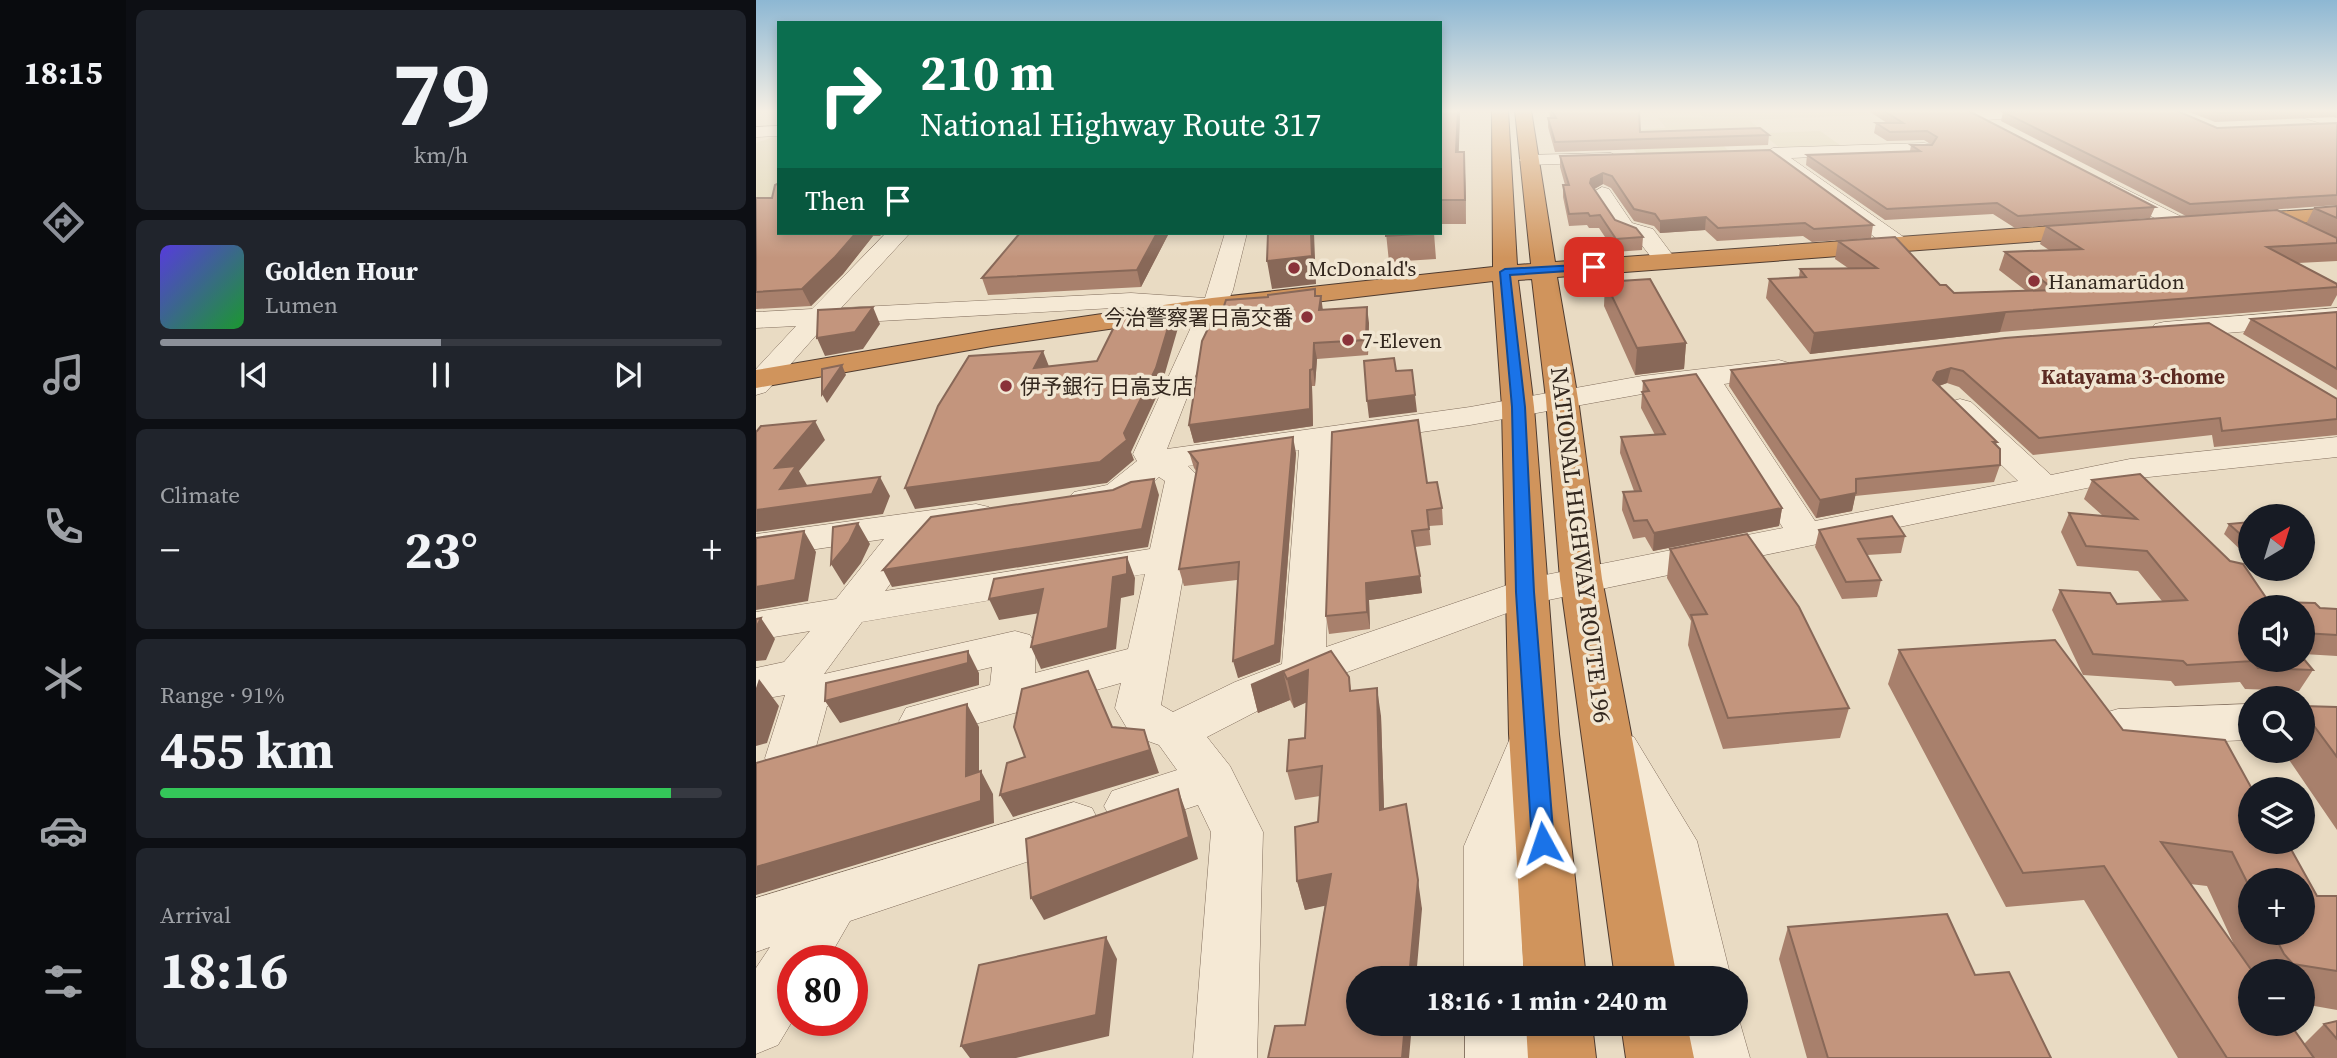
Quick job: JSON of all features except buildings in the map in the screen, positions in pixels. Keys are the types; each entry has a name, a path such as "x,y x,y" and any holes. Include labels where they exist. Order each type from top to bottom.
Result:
{"highway":[{"name":"NATIONAL HIGHWAY ROUTE 196","path":"1502,159 1505,272 1518,407 1534,734 1554,966"},
{"name":"NATIONAL HIGHWAY ROUTE 196","path":"1528,160 1546,271 1581,579 1644,966"},
{"path":"2141,227 2337,214"},
{"path":"759,381 992,338 1212,306 1505,272 2114,229"},
{"path":"1560,1036 1562,1058"},
{"path":"1656,1036 1660,1058"}],"street":[{"path":"1528,160 1558,159"},
{"path":"1775,159 1897,243"},
{"path":"2095,180 2181,224"},
{"path":"1602,193 1624,227 1646,234 1666,261"},
{"path":"2273,219 2305,235"},
{"path":"759,381 821,317 885,244 896,235"},
{"path":"1225,1058 1237,832 1212,780 1176,732 1148,722 1138,708 1183,478 1149,453 1221,290 1235,235"},
{"path":"756,320 1131,300 1212,306"},
{"path":"2138,332 2336,317"},
{"path":"2207,326 2242,348"},
{"path":"1051,504 1118,494 1159,460 1705,378 1812,365"},
{"path":"1705,378 1805,534"},
{"path":"1946,395 2043,486"},
{"path":"1303,673 1316,438"},
{"path":"1176,732 1251,694 1303,673 1525,592 2130,469 2337,447"},
{"path":"2130,469 2159,496"},
{"path":"756,546 1010,510"},
{"path":"773,763 803,685 849,610 916,524"},
{"path":"756,626 1168,558"},
{"path":"756,684 803,685 1015,646 1012,695"},
{"path":"773,763 1012,695 1147,660"},
{"path":"2118,727 2238,722"},
{"path":"1604,728 1671,841 1698,966"},
{"path":"1494,966 1490,846 1534,734"},
{"path":"756,925 1212,780"},
{"path":"804,945 831,901"},
{"path":"756,1023 777,989"},
{"path":"1496,1036 1497,1058"},
{"path":"1713,1036 1718,1058"}],"shaded area":[{"path":"756,159 777,159 777,204 756,205"}],"place":[{"name":"McDonald's","path":"1294,268"},
{"name":"Hanamarūdon","path":"2034,281"},
{"name":"今治警察署日高交番","path":"1307,317"},
{"name":"7-Eleven","path":"1348,340"},
{"name":"伊予銀行 日高支店","path":"1006,386"}],"district":[{"name":"Katayama 3-chome","path":"2133,376"}],"route":[{"path":"1543,843 1525,592 1518,407 1505,272 1594,267"}]}
